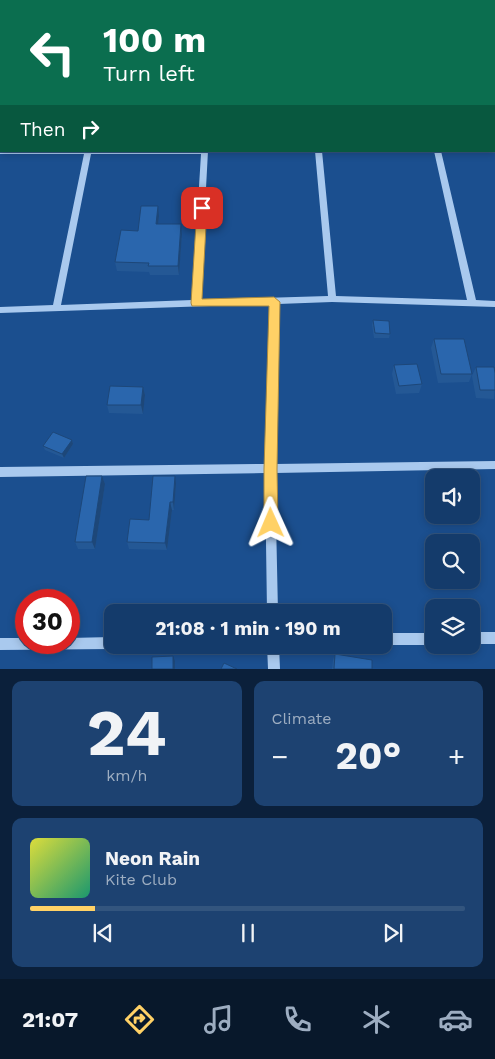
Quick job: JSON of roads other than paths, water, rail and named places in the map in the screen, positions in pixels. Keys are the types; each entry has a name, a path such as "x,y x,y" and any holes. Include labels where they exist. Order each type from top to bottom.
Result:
{"street":[{"path":"0,152 88,152 56,310"},
{"path":"196,303 205,152"},
{"path":"318,152 332,299"},
{"path":"437,152 472,303"},
{"path":"0,310 56,310 332,299 495,304"},
{"path":"273,604 270,469 274,302"},
{"path":"0,472 495,466"},
{"path":"480,638 495,638"},
{"path":"392,639 425,639"},
{"path":"0,644 104,643"},
{"path":"274,654 274,669"}]}
